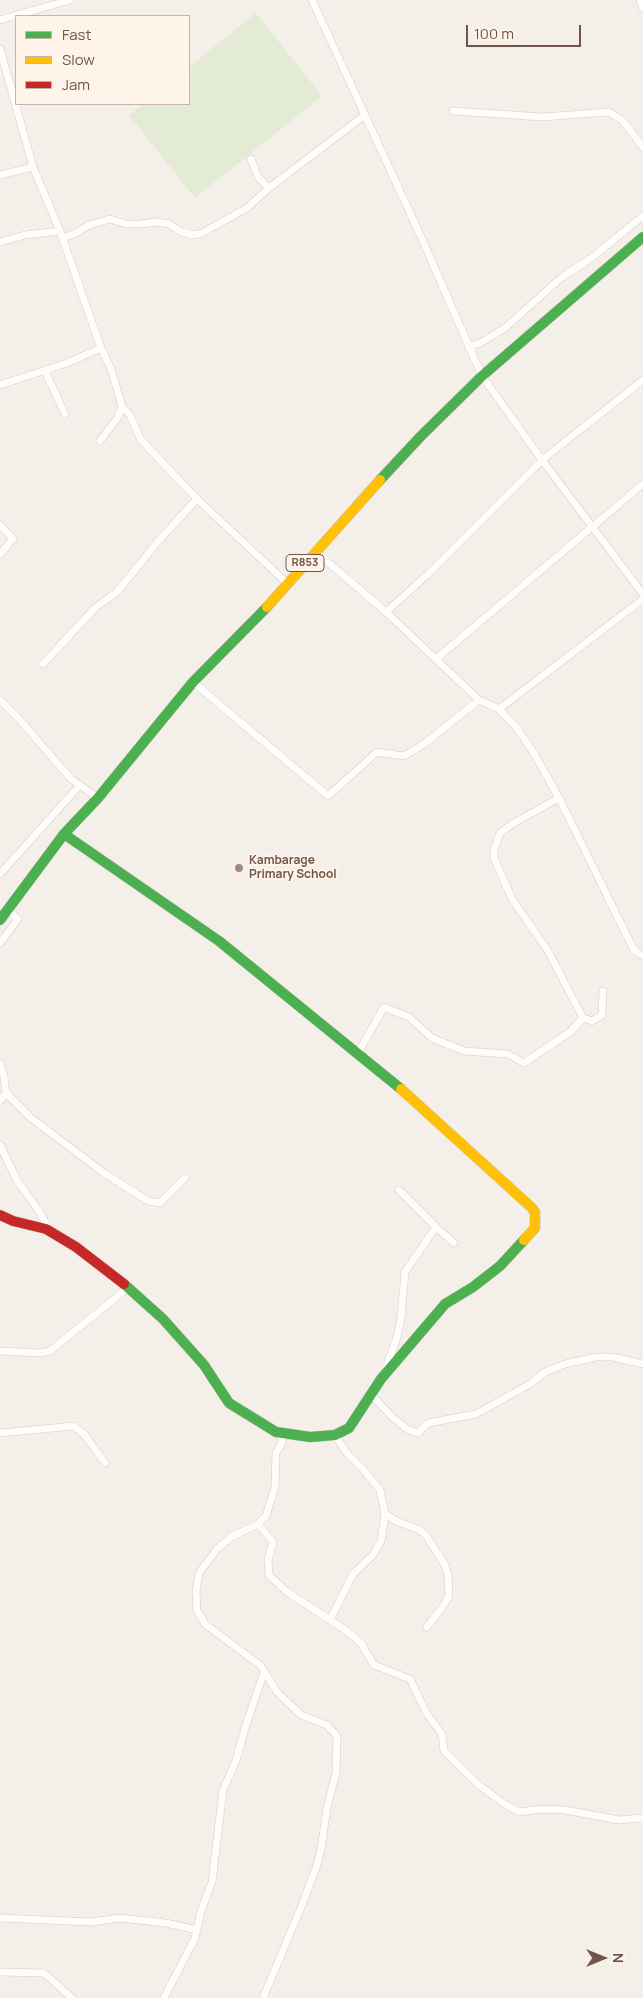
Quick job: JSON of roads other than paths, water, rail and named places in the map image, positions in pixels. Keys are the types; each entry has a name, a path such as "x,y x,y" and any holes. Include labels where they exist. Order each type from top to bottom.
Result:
{"street":[{"path":"18,15 70,0"},
{"path":"312,0 482,376 542,460 643,594"},
{"path":"640,0 643,9"},
{"path":"0,20 15,16"},
{"path":"0,49 15,103"},
{"path":"16,105 33,167 61,235 101,348 111,369 122,406 130,415 141,440 198,499 288,584"},
{"path":"452,111 542,117 610,112 622,120 643,147"},
{"path":"0,242 25,235 76,233 89,225 110,220 126,224 156,222 169,224 182,232 193,235 202,233 247,208 269,188 365,115"},
{"path":"251,159 258,177 269,188"},
{"path":"0,175 33,167"},
{"path":"468,347 480,343 505,328 562,277 590,258 643,216"},
{"name":"R853","path":"0,920 64,834 98,798 193,682 288,584 315,551 421,436 482,376 643,237"},
{"path":"0,385 45,371 101,348"},
{"path":"45,371 65,414"},
{"path":"386,612 427,575 542,460 643,380"},
{"path":"100,441 118,417 122,406"},
{"path":"436,659 643,484"},
{"path":"43,664 94,608 118,592 160,539 198,499"},
{"path":"0,525 14,539 0,554"},
{"path":"315,551 386,612 479,700 499,709 517,728 559,798 634,950 643,955"},
{"path":"499,709 643,599"},
{"path":"193,682 328,796 377,752 404,756 424,744 479,700"},
{"path":"0,700 71,779 98,798"},
{"path":"0,874 80,785"},
{"path":"559,798 512,824 500,833 494,850 494,858 512,899 548,951 583,1018 592,1022 602,1015 603,991"},
{"path":"64,834 219,941 399,1088 535,1212 535,1228 523,1242 500,1266 473,1287 445,1304 381,1379 348,1428 335,1435 310,1437 276,1432"},
{"path":"0,943 18,919 7,910"},
{"path":"357,1055 384,1007 409,1017 432,1038 464,1051 508,1054 524,1063 570,1032 583,1018"},
{"path":"0,1063 6,1093 31,1118 104,1174 148,1200 160,1203 185,1178"},
{"path":"0,1102 6,1093"},
{"path":"0,1145 17,1180 41,1214 46,1224 46,1229"},
{"path":"399,1190 454,1244"},
{"path":"0,1215 13,1221 46,1229 76,1247 129,1287 163,1319 204,1365 229,1402 282,1437 282,1443 276,1453 273,1498 266,1516 258,1524 231,1537 212,1555 199,1573 196,1602 200,1616 205,1624 260,1666 277,1692 301,1715 327,1725 337,1736 336,1773 327,1808 322,1849 302,1905 263,1998"},
{"path":"387,1374 386,1368 397,1337 401,1318 404,1272 436,1227"},
{"path":"0,1351 50,1352 129,1287"},
{"path":"372,1394 393,1418 407,1429 418,1433 428,1424 476,1414 530,1384 545,1372 565,1364 596,1357 613,1357 643,1364"},
{"path":"0,1433 74,1426 85,1435 105,1463"},
{"path":"330,1620 353,1574 373,1555 382,1541 385,1514 380,1490 346,1452 335,1435"},
{"path":"385,1514 398,1522 420,1530 427,1537 445,1565 448,1576 449,1596 427,1627"},
{"path":"258,1524 273,1542 268,1560 269,1575 287,1592 361,1643 374,1664 410,1680 428,1714 442,1734 444,1752 480,1786 506,1805 520,1812 541,1809 565,1810 619,1820 643,1818"},
{"path":"164,1998 189,1953 212,1882 223,1790 236,1761 264,1672"},
{"path":"0,1918 91,1922 120,1918 166,1923 197,1930"},
{"path":"0,1972 44,1973 72,1998"}],"place":[{"name":"Kambarage Primary School","path":"239,868"}]}
